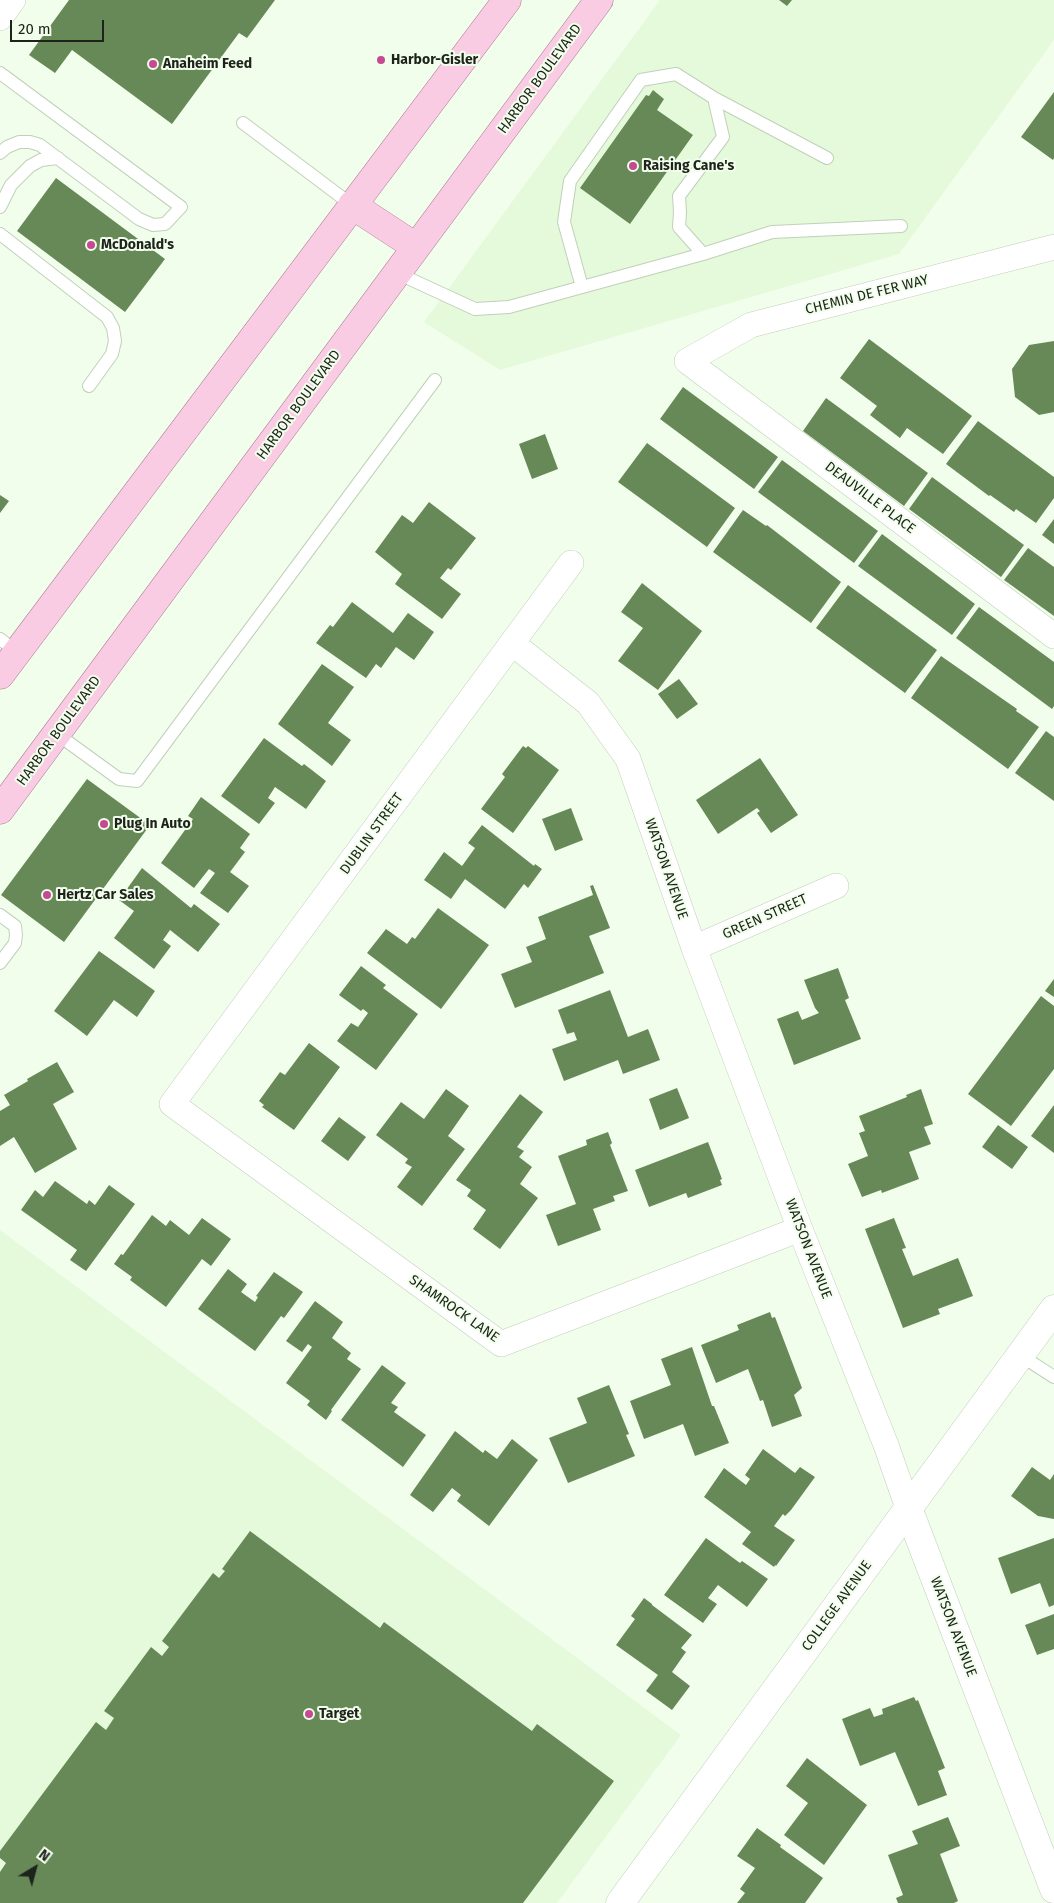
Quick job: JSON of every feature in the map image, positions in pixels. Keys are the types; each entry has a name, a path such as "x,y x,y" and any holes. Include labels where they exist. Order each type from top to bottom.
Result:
{"main road":[{"path":"0,675 9,645 352,205 507,0"},
{"name":"HARBOR BOULEVARD","path":"0,810 598,0"},
{"path":"352,205 416,247"}],"street":[{"path":"0,18 13,0"},
{"name":"CHEMIN DE FER WAY","path":"687,361 751,325 1054,247"},
{"name":"DEAUVILLE PLACE","path":"687,361 1054,636"},
{"name":"DUBLIN STREET","path":"172,1104 571,563"},
{"name":"WATSON AVENUE","path":"513,644 588,703 628,759 694,948 800,1229 886,1445 908,1508 1054,1889"},
{"name":"GREEN STREET","path":"694,948 836,886"},
{"name":"SHAMROCK LANE","path":"172,1104 501,1344 800,1229"},
{"name":"COLLEGE AVENUE","path":"620,1903 1054,1309"}],"lane":[{"path":"0,73 181,207 165,224 153,225 139,219 40,145 30,142 19,142 7,147 0,153"},
{"path":"582,287 564,222 570,181 641,80 676,74 714,98 827,158"},
{"path":"703,254 678,227 680,212 679,196 723,137 714,98"},
{"path":"242,124 352,205"},
{"path":"0,207 11,185 30,166 41,160 58,158"},
{"path":"397,273 475,309 509,307 703,254 772,232 901,226"},
{"path":"0,232 107,317 113,328 115,341 112,354 89,386"},
{"path":"57,734 119,779 137,781 435,380"},
{"path":"0,915 15,926 16,935 15,943 0,963"},
{"path":"1020,1355 1054,1377"}],"shaded area":[{"path":"660,0 1054,0 1054,40 899,254 500,370 424,322"},
{"path":"0,1230 681,1735 557,1903 0,1903"}],"building":[{"name":"Anaheim Feed","path":"69,0 275,0 247,38 239,33 172,124 72,50 55,73 29,55"},
{"path":"779,0 792,0 787,6"},
{"name":"Raising Cane's","path":"653,90 664,99 657,110 693,135 630,224 580,188 646,95 649,96"},
{"path":"1054,92 1054,158 1053,160 1021,137"},
{"name":"McDonald's","path":"56,178 165,259 125,312 17,231"},
{"path":"869,339 972,416 943,454 907,428 900,438 870,415 877,406 840,378"},
{"path":"1054,341 1054,412 1039,415 1015,397 1012,369 1029,345"},
{"path":"683,387 778,457 754,489 660,419"},
{"path":"826,398 928,473 904,506 803,431"},
{"path":"978,421 1054,477 1054,498 1036,523 1016,509 1014,512 989,496 946,464"},
{"path":"545,434 558,469 532,479 519,444"},
{"path":"647,443 735,508 707,547 618,482"},
{"path":"782,460 878,531 854,563 758,492"},
{"path":"932,477 1024,545 1001,577 909,509"},
{"path":"0,495 9,501 0,513"},
{"path":"429,502 476,538 451,570 448,568 440,578 461,594 442,619 395,584 402,574 375,552 402,515 413,523"},
{"path":"743,510 767,525 841,582 811,623 713,552"},
{"path":"1054,519 1054,544 1042,535"},
{"path":"882,534 975,604 952,635 858,566"},
{"path":"1028,548 1054,567 1054,616 1004,580"},
{"path":"642,583 702,631 658,690 618,661 643,628 621,612"},
{"path":"848,585 937,650 905,693 816,628"},
{"path":"352,602 393,633 408,613 434,632 414,660 396,647 381,668 376,664 366,678 316,643 330,625 333,627"},
{"path":"979,607 1054,662 1054,706 1052,709 956,638"},
{"path":"941,656 1017,709 1016,711 1039,727 1008,769 911,698"},
{"path":"322,664 354,687 328,723 351,740 332,766 278,724"},
{"path":"679,679 698,704 677,719 658,694"},
{"path":"1046,731 1054,737 1054,801 1015,773"},
{"path":"264,738 326,781 306,809 275,787 268,798 275,803 259,824 221,796"},
{"path":"523,746 526,748 528,746 559,770 513,833 481,809 505,777 502,774"},
{"path":"760,758 798,815 771,833 757,813 760,811 757,808 718,834 696,800"},
{"path":"87,779 150,825 64,942 1,895"},
{"path":"201,797 250,834 240,848 245,852 230,872 249,886 228,913 200,893 215,873 209,869 194,888 161,863 193,819 188,816"},
{"path":"571,808 583,840 555,851 542,819"},
{"path":"482,825 534,866 535,864 542,869 528,888 524,884 505,909 465,879 451,899 424,880 444,852 462,866 475,848 468,843"},
{"path":"142,868 191,908 194,904 220,924 198,952 170,930 163,940 171,946 154,969 114,938 134,911 119,900"},
{"path":"593,885 610,928 589,936 604,973 515,1008 501,974 532,962 526,947 546,939 538,917 593,895 590,886"},
{"path":"438,908 489,945 441,1009 367,953 386,929 407,944 412,937 415,939"},
{"path":"99,951 155,991 137,1017 114,1000 87,1036 54,1011"},
{"path":"361,966 386,985 383,988 418,1014 376,1070 337,1041 351,1023 358,1027 368,1013 363,1009 361,1011 339,995"},
{"path":"838,968 849,998 845,1000 861,1039 794,1065 777,1019 798,1011 802,1020 819,1013 815,1008 804,980"},
{"path":"1054,979 1054,997 1045,991"},
{"path":"610,990 628,1037 648,1029 660,1060 623,1074 618,1060 564,1081 552,1049 577,1040 574,1032 567,1034 558,1010"},
{"path":"1041,996 1054,1006 1054,1069 1011,1126 968,1094"},
{"path":"309,1043 340,1067 294,1130 262,1107 264,1105 259,1101 280,1072 285,1075"},
{"path":"57,1062 74,1092 53,1104 77,1149 35,1173 14,1137 0,1146 0,1111 10,1105 4,1095"},
{"path":"677,1088 689,1118 660,1130 649,1099"},
{"path":"446,1089 469,1106 448,1136 465,1149 422,1206 397,1187 412,1167 405,1163 408,1159 376,1135 401,1102 424,1119"},
{"path":"921,1089 933,1124 924,1127 931,1144 909,1152 919,1179 882,1193 881,1190 862,1197 848,1164 868,1156 859,1133 865,1131 859,1116 907,1097 906,1095"},
{"path":"520,1094 543,1112 517,1147 524,1151 519,1157 532,1167 520,1184 538,1198 500,1249 473,1229 486,1210 467,1196 471,1190 456,1180"},
{"path":"1054,1105 1054,1153 1031,1136"},
{"path":"339,1117 366,1137 348,1161 321,1141"},
{"path":"998,1125 1028,1147 1012,1169 982,1147"},
{"path":"608,1132 612,1143 610,1145 628,1191 613,1196 615,1201 593,1209 601,1230 558,1246 546,1215 576,1204 558,1156 587,1145 586,1140"},
{"path":"708,1142 722,1179 720,1180 722,1185 688,1198 686,1193 649,1207 635,1170"},
{"path":"55,1181 87,1204 89,1200 95,1205 109,1185 135,1204 86,1271 70,1260 77,1250 21,1210 35,1190 43,1197"},
{"path":"152,1215 166,1226 170,1220 189,1235 202,1218 231,1239 211,1266 202,1259 166,1307 130,1280 132,1277 114,1264 121,1254 123,1255"},
{"path":"894,1218 906,1248 902,1249 913,1276 958,1258 973,1296 938,1309 940,1314 903,1328 865,1229"},
{"path":"228,1269 247,1284 241,1292 255,1302 258,1297 256,1296 274,1272 303,1292 284,1318 281,1316 255,1351 198,1309"},
{"path":"315,1301 343,1322 332,1338 351,1353 347,1359 361,1369 331,1410 326,1420 307,1405 310,1401 286,1383 312,1347 308,1344 302,1352 286,1341"},
{"path":"770,1312 772,1318 775,1317 802,1388 794,1395 802,1416 772,1427 763,1400 760,1401 748,1369 716,1383 701,1345 739,1330 737,1325"},
{"path":"692,1347 712,1406 714,1406 729,1443 695,1456 683,1424 644,1439 630,1401 671,1385 661,1359"},
{"path":"382,1365 406,1383 391,1403 398,1407 394,1412 426,1435 403,1467 341,1420"},
{"path":"609,1385 629,1434 626,1435 635,1456 568,1483 549,1438 587,1423 577,1398"},
{"path":"455,1431 483,1453 485,1450 497,1459 512,1439 538,1460 489,1526 457,1501 461,1495 452,1488 433,1512 410,1495"},
{"path":"763,1449 795,1473 800,1467 815,1477 791,1510 785,1516 783,1514 774,1526 795,1540 774,1567 742,1544 751,1532 704,1497 724,1468 746,1485 750,1479 745,1475"},
{"path":"1032,1467 1050,1480 1054,1474 1054,1519 1038,1516 1011,1496"},
{"name":"Target","path":"250,1531 380,1628 384,1622 532,1731 537,1724 614,1781 523,1903 0,1903 0,1872 6,1863 0,1858 0,1851 96,1722 106,1730 114,1718 104,1711 151,1647 162,1656 169,1647 162,1641 213,1573 219,1578 225,1571 222,1569"},
{"path":"706,1538 740,1563 742,1561 768,1579 747,1607 718,1585 708,1598 717,1604 703,1623 664,1595"},
{"path":"1054,1538 1054,1605 1049,1607 1040,1583 1011,1594 998,1558"},
{"path":"644,1598 692,1635 681,1648 686,1652 672,1672 690,1686 672,1710 646,1691 658,1675 616,1645 635,1619 631,1616"},
{"path":"1054,1614 1054,1649 1037,1655 1025,1625"},
{"path":"914,1697 916,1701 918,1700 945,1768 938,1771 947,1795 918,1806 895,1752 860,1766 842,1719 870,1708 874,1717 883,1714 882,1709"},
{"path":"807,1758 867,1805 824,1865 784,1835 808,1803 786,1786"},
{"path":"948,1817 960,1846 940,1854 958,1901 954,1903 898,1903 896,1898 903,1895 888,1855 918,1844 912,1831"},
{"path":"757,1828 823,1878 805,1903 737,1903 745,1893 740,1889 755,1868 737,1856"}],"place":[{"name":"Harbor-Gisler","path":"381,60"},
{"name":"Anaheim Feed","path":"153,64"},
{"name":"Raising Cane's","path":"633,166"},
{"name":"McDonald's","path":"91,245"},
{"name":"Plug In Auto","path":"104,824"},
{"name":"Hertz Car Sales","path":"47,895"},
{"name":"Target","path":"309,1714"}]}
